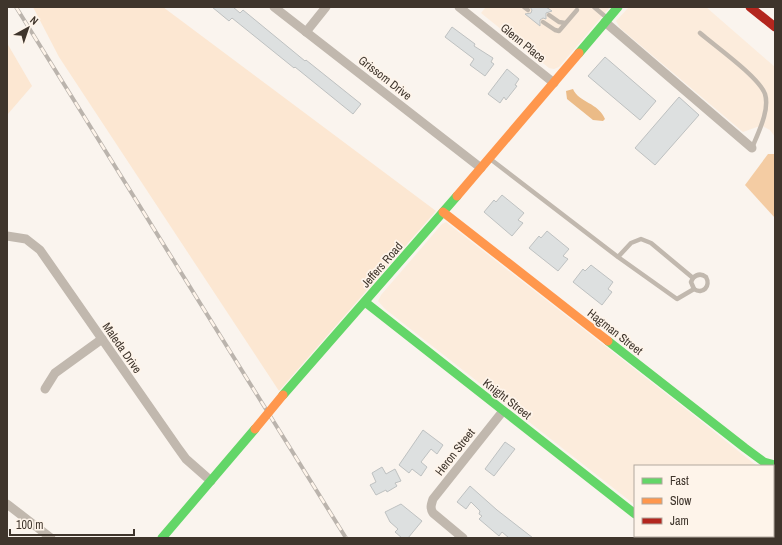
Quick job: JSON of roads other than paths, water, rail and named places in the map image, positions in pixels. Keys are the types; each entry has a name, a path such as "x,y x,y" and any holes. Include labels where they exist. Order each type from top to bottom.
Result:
{"street":[{"name":"Grissom Drive","path":"274,7 481,168"},
{"path":"306,32 326,7"},
{"name":"Glenn Place","path":"459,7 554,83"},
{"name":"Jeffers Road","path":"162,538 283,395 481,168 618,7"},
{"path":"750,7 775,27"},
{"path":"607,20 752,148"},
{"name":"Hagman Street","path":"443,212 745,448 764,462 775,465"},
{"name":"Maleda Drive","path":"9,236 26,239 40,250 186,459 211,481"},
{"name":"Knight Street","path":"365,302 634,513"},
{"path":"45,389 54,373 102,339"},
{"name":"Heron Street","path":"463,538 437,517 430,509 433,499 503,411"},
{"path":"7,504 51,538"}],"lane":[{"path":"594,7 607,20"},
{"path":"543,22 555,30 559,30 577,8"},
{"path":"549,14 559,22 565,23"},
{"path":"700,33 753,77 761,86 765,95 766,103 761,128 752,148"},
{"path":"489,158 618,257 676,299 694,289"},
{"path":"618,257 631,243 641,239 651,243 693,278"},
{"path":"698,274 706,277 708,282 706,288 702,291 697,291 694,289 691,282 693,278 698,274"}],"railway":[{"path":"16,7 346,538"}]}
